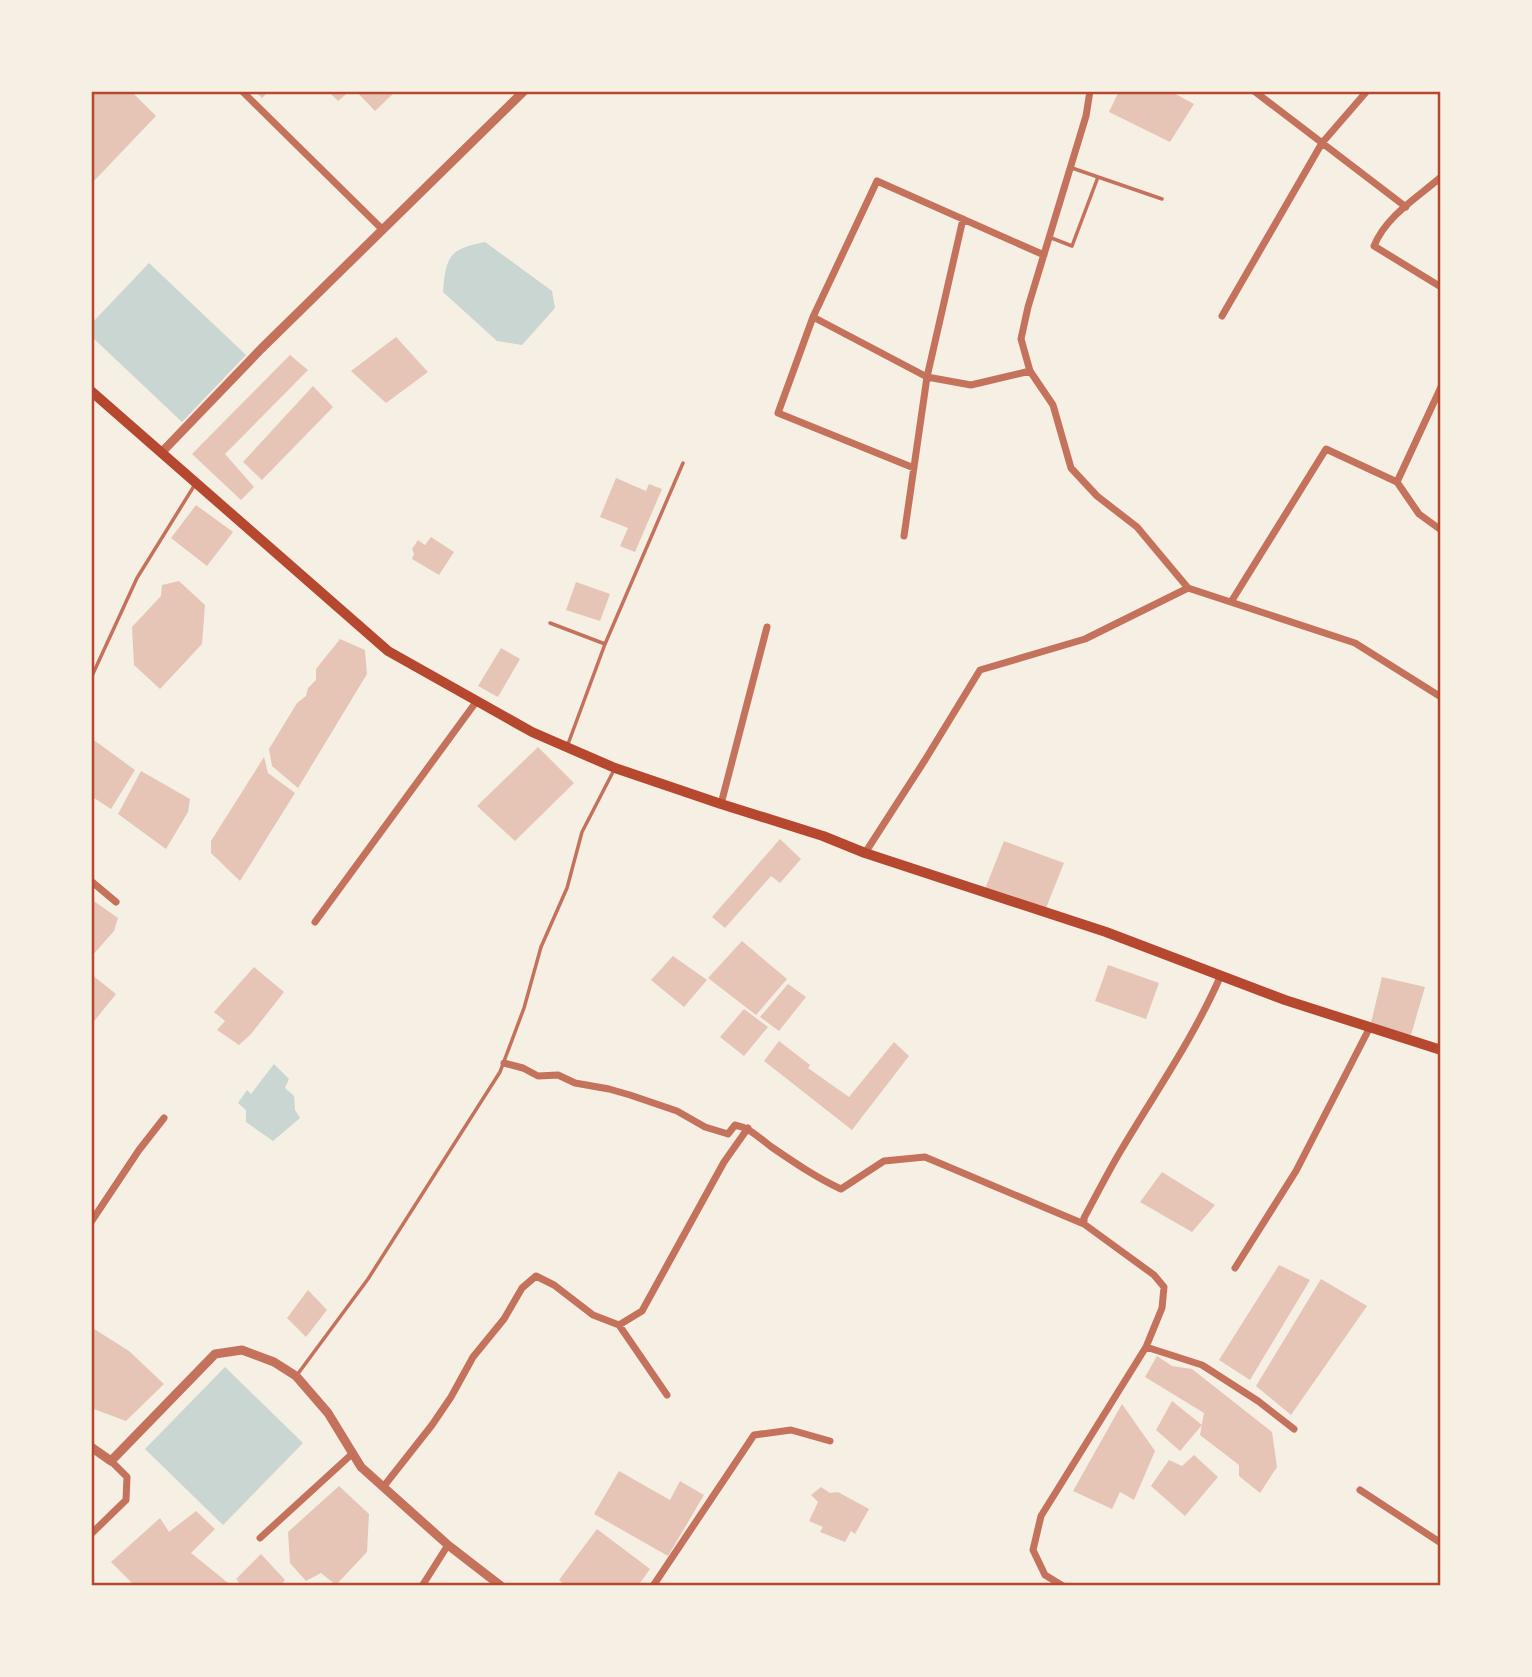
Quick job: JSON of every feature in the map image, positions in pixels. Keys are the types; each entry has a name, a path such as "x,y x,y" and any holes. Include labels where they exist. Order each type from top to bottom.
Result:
{"main road":[{"path":"93,396 196,482 380,645 411,666 532,732 615,768 823,835 865,853 1106,932 1284,999 1441,1050"}],"street":[{"path":"242,91 382,229"},
{"path":"162,453 261,349 524,91"},
{"path":"1090,91 1086,116 1021,339 1030,371 1053,405 1071,468 1097,496 1137,527 1188,588 1355,643 1441,697"},
{"path":"1254,91 1406,207"},
{"path":"1222,316 1322,143 1367,91"},
{"path":"1441,177 1384,227 1374,246 1441,287"},
{"path":"914,468 778,413 813,317 877,181 1044,255"},
{"path":"904,536 927,377 963,219"},
{"path":"813,317 927,377 971,386 1030,371"},
{"path":"1397,482 1441,387"},
{"path":"1231,602 1326,449 1397,482 1419,513 1441,530"},
{"path":"865,853 925,761 979,670 1084,639 1188,588"},
{"path":"721,804 767,627"},
{"path":"315,922 477,702"},
{"path":"91,881 116,902"},
{"path":"1084,1224 1084,1217 1121,1151 1204,1013 1221,975"},
{"path":"1235,1268 1296,1171 1370,1027"},
{"path":"504,1063 523,1068 538,1076 558,1075 575,1083 630,1095 677,1111 705,1127 728,1134 735,1125 748,1128 820,1179 841,1189 884,1161 925,1157 1084,1224 1154,1275 1164,1287 1162,1308 1146,1347 1041,1516 1033,1550 1045,1574 1063,1586"},
{"path":"91,1223 139,1150 164,1118"},
{"path":"619,1325 642,1311 724,1162 748,1128"},
{"path":"384,1486 432,1425 474,1357 505,1319 522,1288 536,1276 554,1285 593,1315 619,1325 667,1395"},
{"path":"1146,1347 1202,1365 1258,1401 1294,1429"},
{"path":"111,1461 215,1354 242,1350 274,1362 296,1376 328,1413 361,1467 448,1545 501,1586"},
{"path":"653,1586 754,1435 791,1430 830,1441"},
{"path":"91,1447 127,1476 126,1500 91,1534"},
{"path":"260,1538 352,1453"},
{"path":"1360,1490 1441,1543"},
{"path":"422,1586 448,1545"}],"lane":[{"path":"1070,167 1162,199"},
{"path":"1049,237 1072,246 1098,177"},
{"path":"567,746 605,645 683,463"},
{"path":"91,678 137,578 196,482"},
{"path":"550,623 605,645"},
{"path":"296,1376 368,1279 493,1084 504,1063 524,1008 541,947 567,888 582,832 615,768"}],"shaded area":[{"path":"485,242 552,291 555,308 522,345 497,341 443,292 448,262 452,256 464,248"},
{"path":"149,263 246,355 182,422 91,336 91,324"},
{"path":"274,1064 289,1079 285,1088 294,1096 295,1110 300,1118 273,1141 246,1122 246,1110 238,1103 247,1090 251,1094"},
{"path":"225,1367 303,1443 223,1525 145,1449"}],"building":[{"path":"91,91 131,91 156,116 91,184"},
{"path":"255,91 269,91 262,98"},
{"path":"328,91 350,91 338,101"},
{"path":"356,91 396,91 375,111"},
{"path":"1119,91 1170,91 1194,104 1170,142 1109,112"},
{"path":"396,337 428,372 386,403 351,371"},
{"path":"290,355 308,370 225,454 254,487 241,500 192,454"},
{"path":"313,386 333,407 262,480 243,462"},
{"path":"616,478 646,491 649,484 662,489 635,552 620,546 628,528 600,517"},
{"path":"196,505 233,532 207,566 171,538"},
{"path":"431,537 454,552 439,575 412,559 412,549 418,540 425,545"},
{"path":"179,581 205,605 202,644 160,689 134,665 132,627 161,596 162,585"},
{"path":"576,582 610,594 600,621 566,610"},
{"path":"340,639 365,650 367,674 298,788 272,766 269,749 297,703 306,696 308,688 316,680 316,669"},
{"path":"501,648 520,659 498,697 478,686"},
{"path":"91,738 135,770 111,809 91,796"},
{"path":"538,747 574,783 515,841 477,806"},
{"path":"264,757 268,773 295,793 240,881 211,853 211,841"},
{"path":"141,771 190,799 188,812 166,849 118,814"},
{"path":"780,839 801,859 780,883 771,876 725,928 712,917"},
{"path":"1004,841 1064,863 1044,913 985,889"},
{"path":"91,899 118,918 114,931 91,957"},
{"path":"742,941 787,979 756,1015 708,978"},
{"path":"673,956 707,980 684,1007 651,980"},
{"path":"1108,965 1159,983 1146,1019 1095,1001"},
{"path":"254,967 284,992 239,1045 217,1030 225,1021 214,1012"},
{"path":"91,974 116,994 91,1025"},
{"path":"1382,977 1425,987 1411,1035 1370,1027"},
{"path":"788,984 806,997 779,1031 760,1017"},
{"path":"744,1009 768,1027 744,1056 720,1037"},
{"path":"779,1041 810,1065 808,1068 849,1097 894,1042 909,1056 852,1130 764,1061"},
{"path":"1162,1172 1215,1205 1192,1232 1140,1202"},
{"path":"1279,1265 1310,1280 1250,1380 1219,1360"},
{"path":"1321,1279 1367,1306 1291,1415 1256,1386"},
{"path":"308,1290 327,1310 306,1337 287,1318"},
{"path":"91,1327 129,1351 164,1384 126,1421 91,1408"},
{"path":"1157,1356 1172,1366 1192,1369 1272,1432 1277,1467 1260,1493 1239,1476 1239,1465 1200,1435 1204,1413 1145,1377"},
{"path":"1172,1401 1202,1425 1180,1451 1156,1430"},
{"path":"1122,1404 1155,1451 1134,1500 1120,1492 1112,1509 1073,1491"},
{"path":"1194,1455 1218,1477 1185,1516 1151,1486 1169,1460 1182,1466"},
{"path":"619,1471 670,1500 680,1481 704,1495 668,1556 594,1514"},
{"path":"339,1486 369,1514 367,1552 336,1585 321,1573 306,1581 290,1563 288,1532"},
{"path":"821,1487 830,1493 838,1492 869,1509 855,1534 851,1531 845,1542 820,1532 823,1527 809,1521 818,1502 811,1495"},
{"path":"196,1511 215,1529 191,1553 232,1586 135,1586 111,1562 160,1518 169,1532"},
{"path":"597,1529 650,1569 638,1586 566,1586 559,1580"},
{"path":"261,1554 285,1580 280,1586 242,1586 236,1579"}]}
